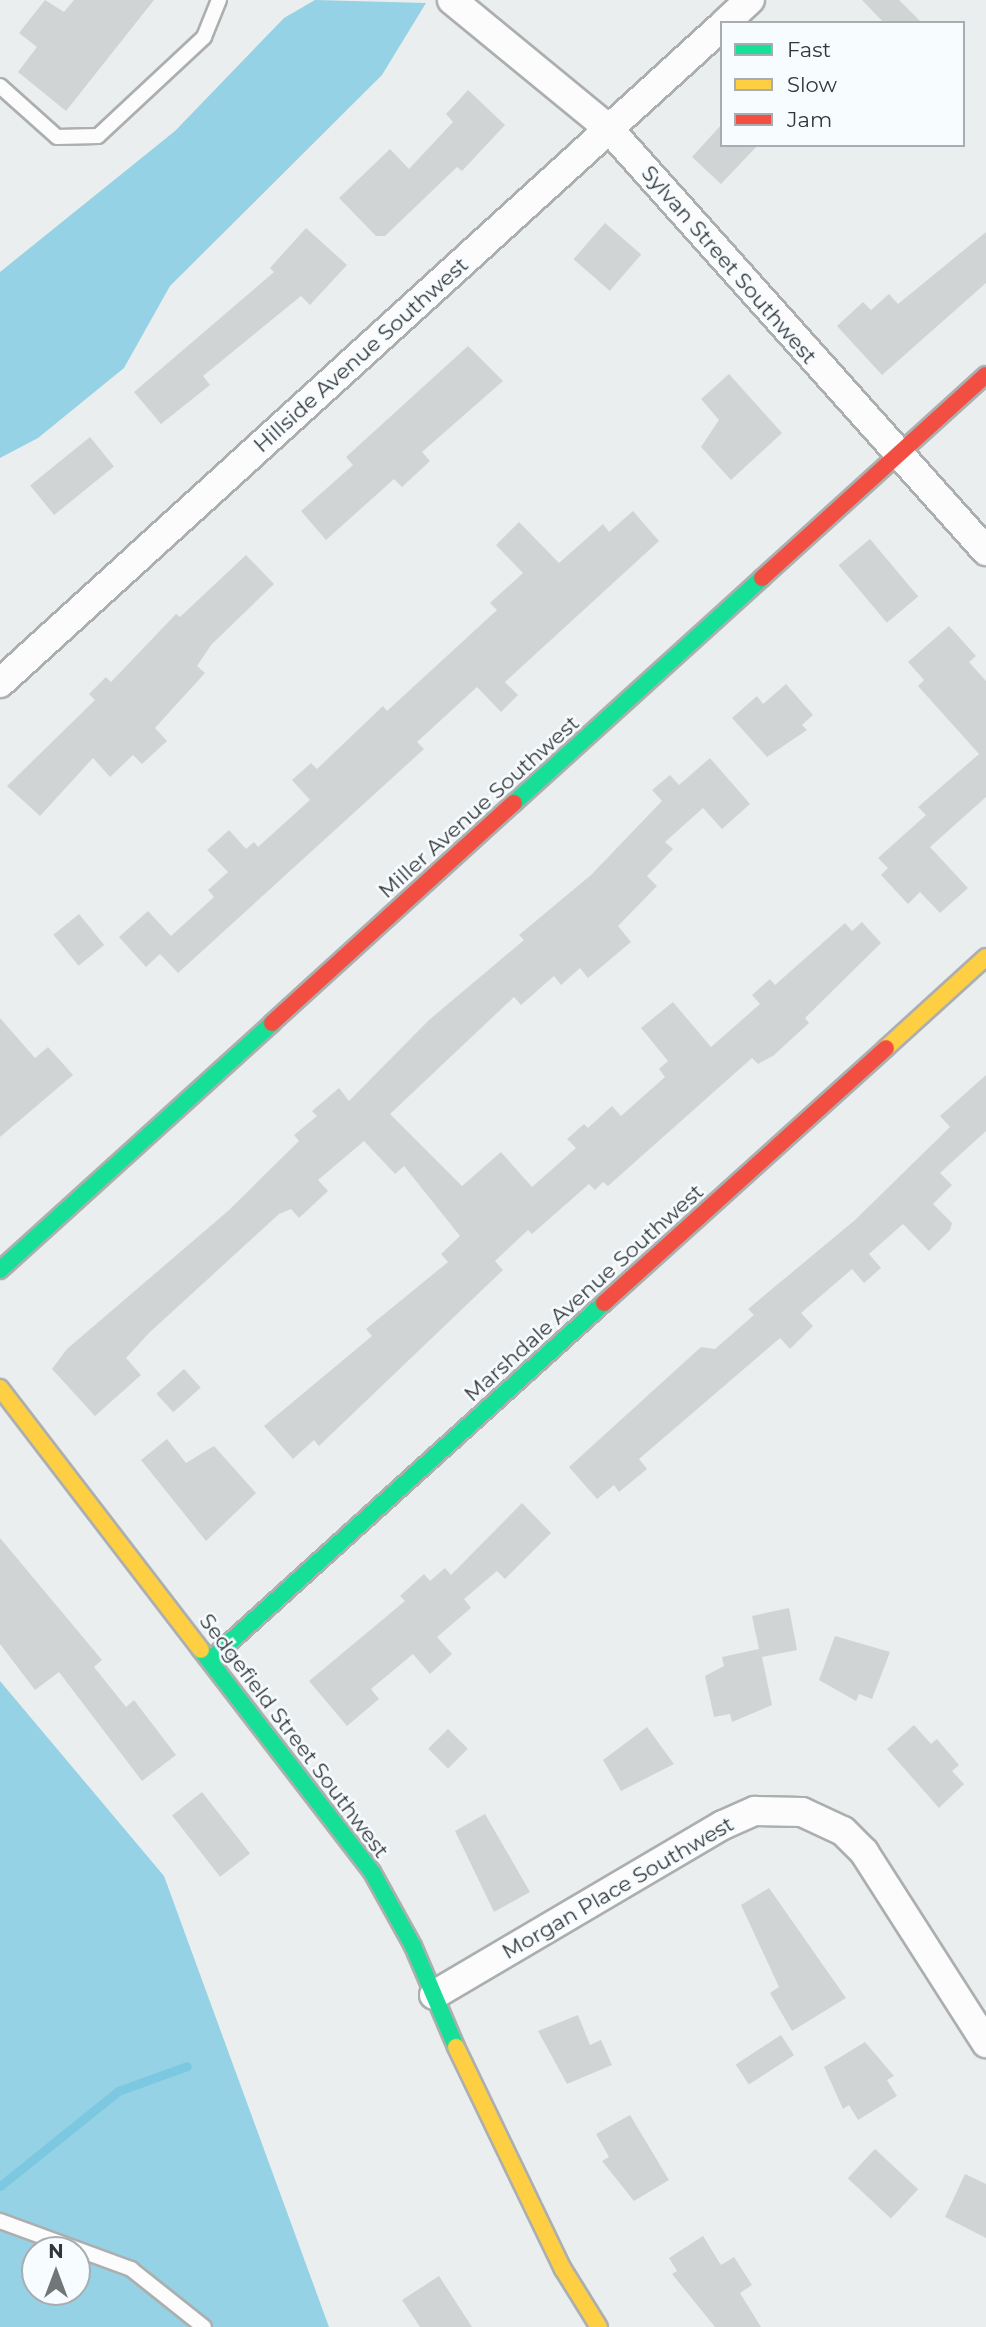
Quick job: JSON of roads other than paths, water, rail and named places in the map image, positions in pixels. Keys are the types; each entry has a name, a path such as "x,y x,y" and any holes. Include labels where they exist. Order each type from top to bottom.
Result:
{"street":[{"name":"Sylvan Street Southwest","path":"452,0 609,129 897,455 986,551"},
{"name":"Hillside Avenue Southwest","path":"726,21 750,0"},
{"name":"Hillside Avenue Southwest","path":"0,683 720,27"},
{"name":"Miller Avenue Southwest","path":"0,1270 986,375"},
{"name":"Marshdale Avenue Southwest","path":"210,1660 986,957"},
{"name":"Sedgefield Street Southwest","path":"0,1388 372,1872 434,1995 551,2244 599,2327"},
{"name":"Morgan Place Southwest","path":"434,1995 723,1825 755,1811 802,1812 844,1831 864,1852 986,2043"}],"lane":[{"path":"0,86 57,137 98,136 204,37 219,0"},
{"path":"0,2221 131,2269 204,2327"}],"waterway":[{"path":"0,2186 118,2091 187,2066"}]}
